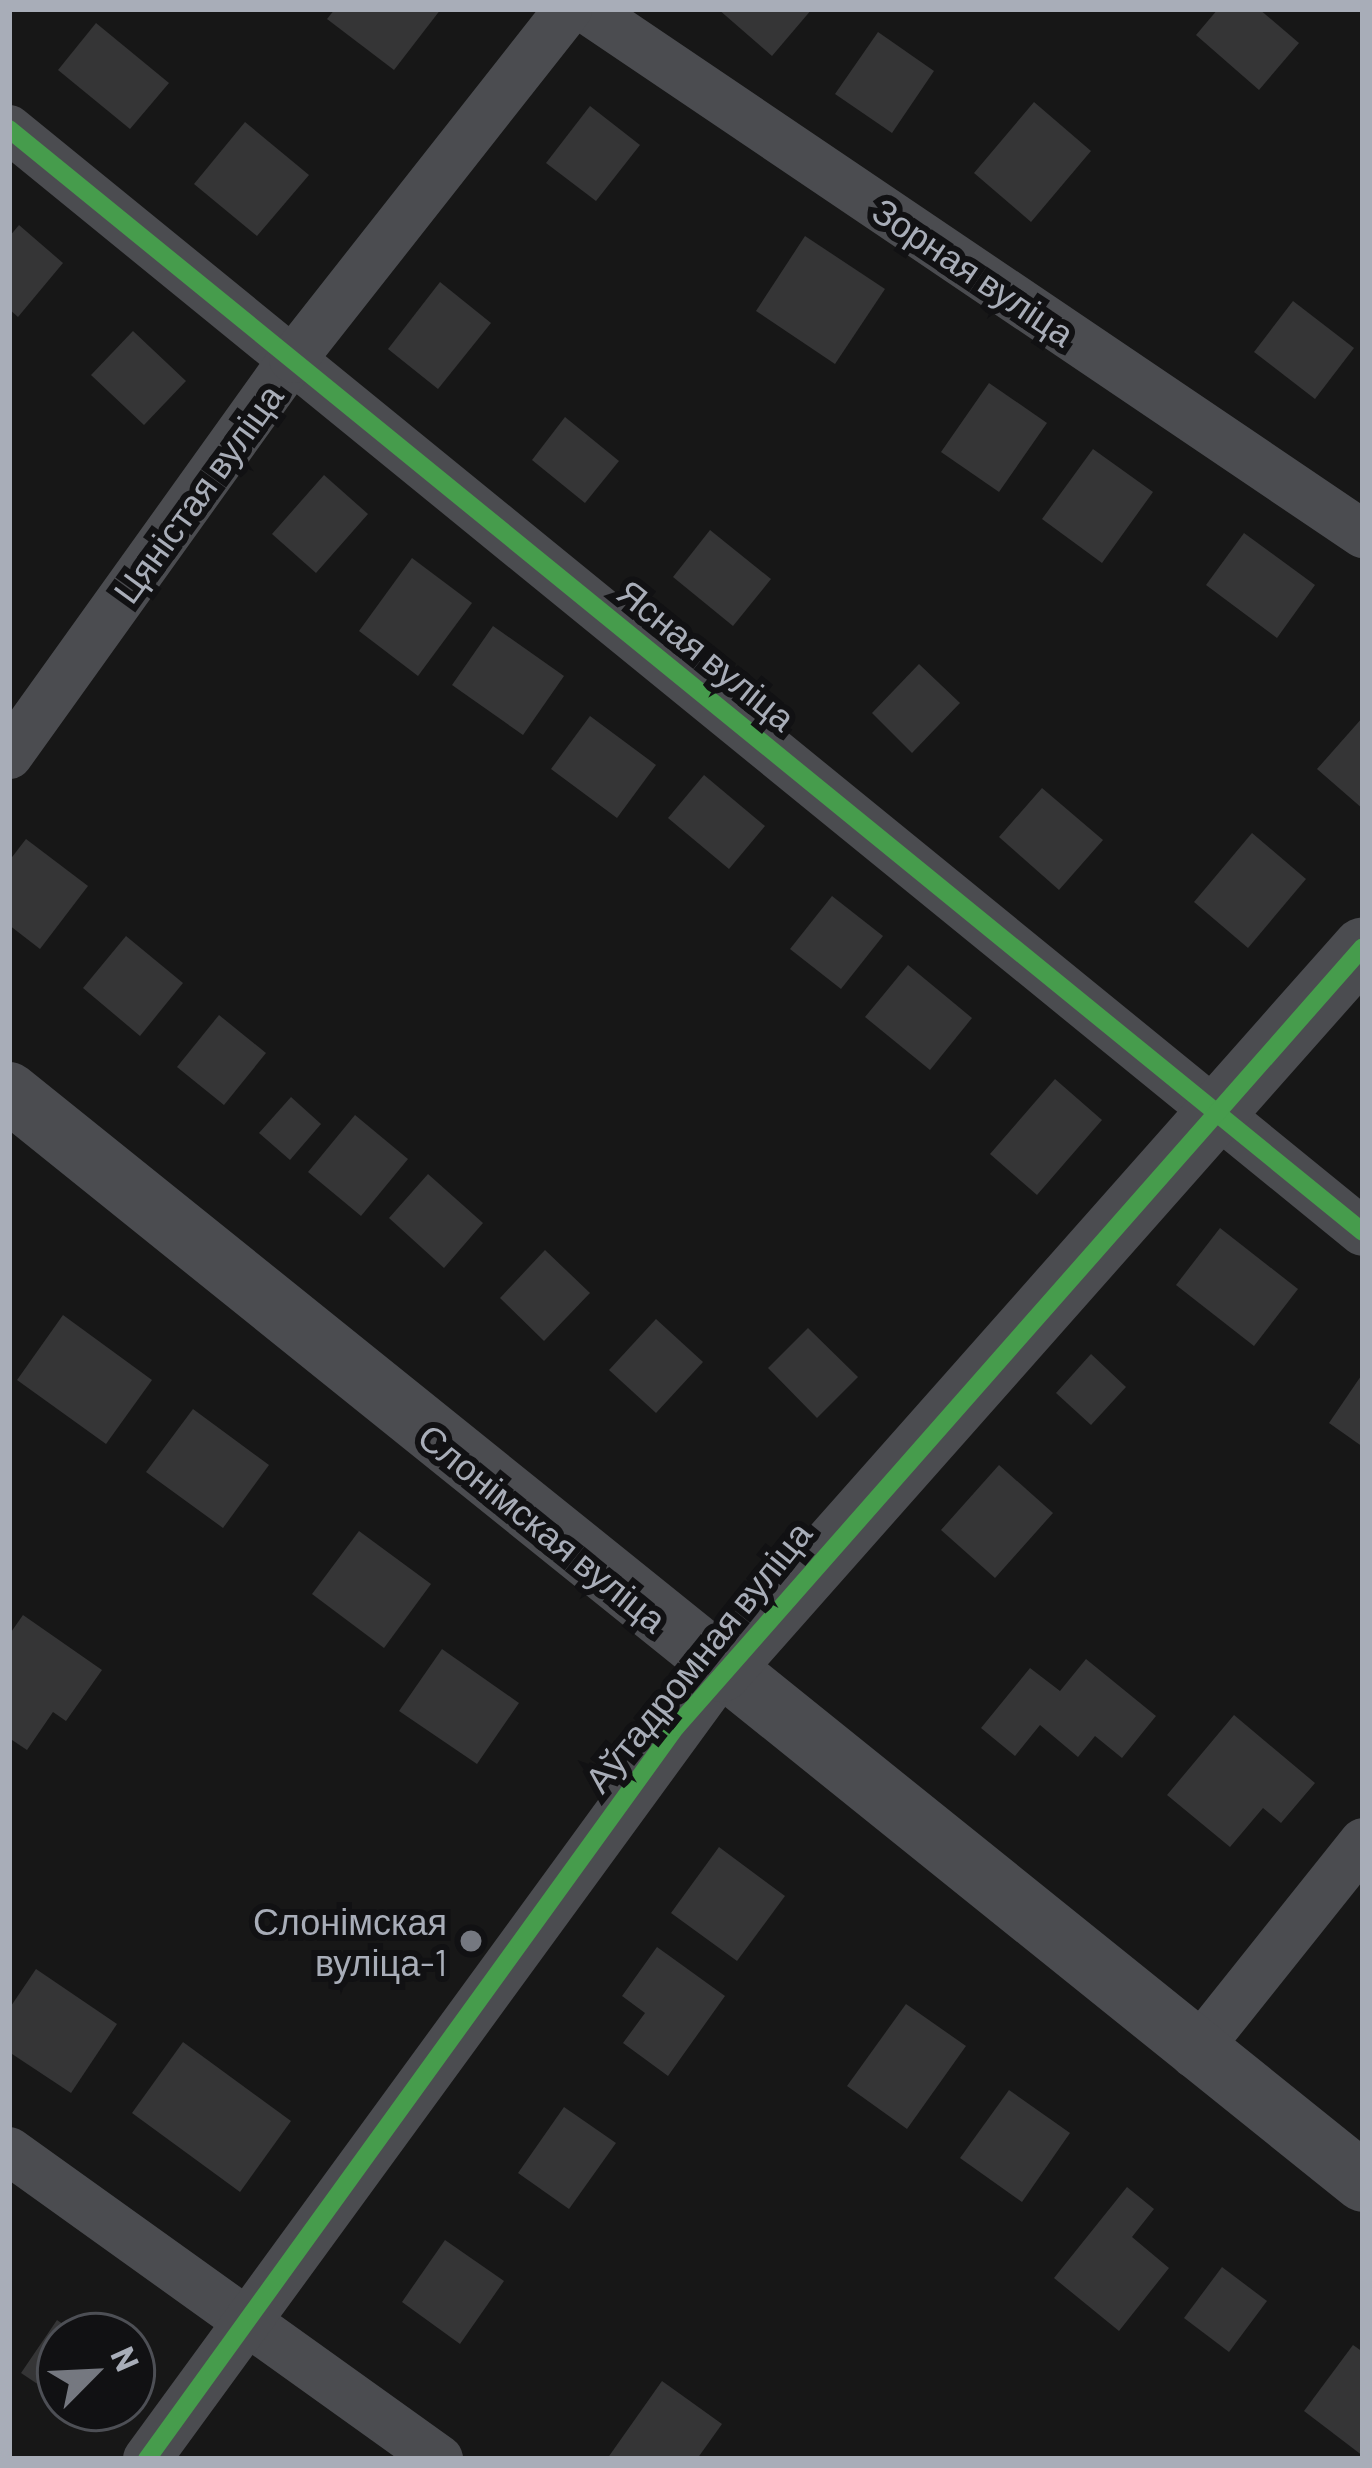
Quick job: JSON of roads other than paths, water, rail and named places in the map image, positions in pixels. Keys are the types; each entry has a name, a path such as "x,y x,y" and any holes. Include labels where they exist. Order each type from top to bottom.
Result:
{"street":[{"name":"Цяністая вуліца","path":"9,755 293,359 568,9"},
{"name":"Зорная вуліца","path":"586,9 1363,534"},
{"name":"Ясная вуліца","path":"9,129 1363,1232"},
{"name":"Аўтадромная вуліца","path":"147,2459 721,1672 1363,947"},
{"name":"Слонімская вуліца","path":"9,1092 1194,2054 1363,2182"},
{"path":"1194,2054 1363,1842"},
{"path":"9,2151 439,2459"}],"place":[{"name":"Слонімская вуліца-1","path":"471,1941"}]}
